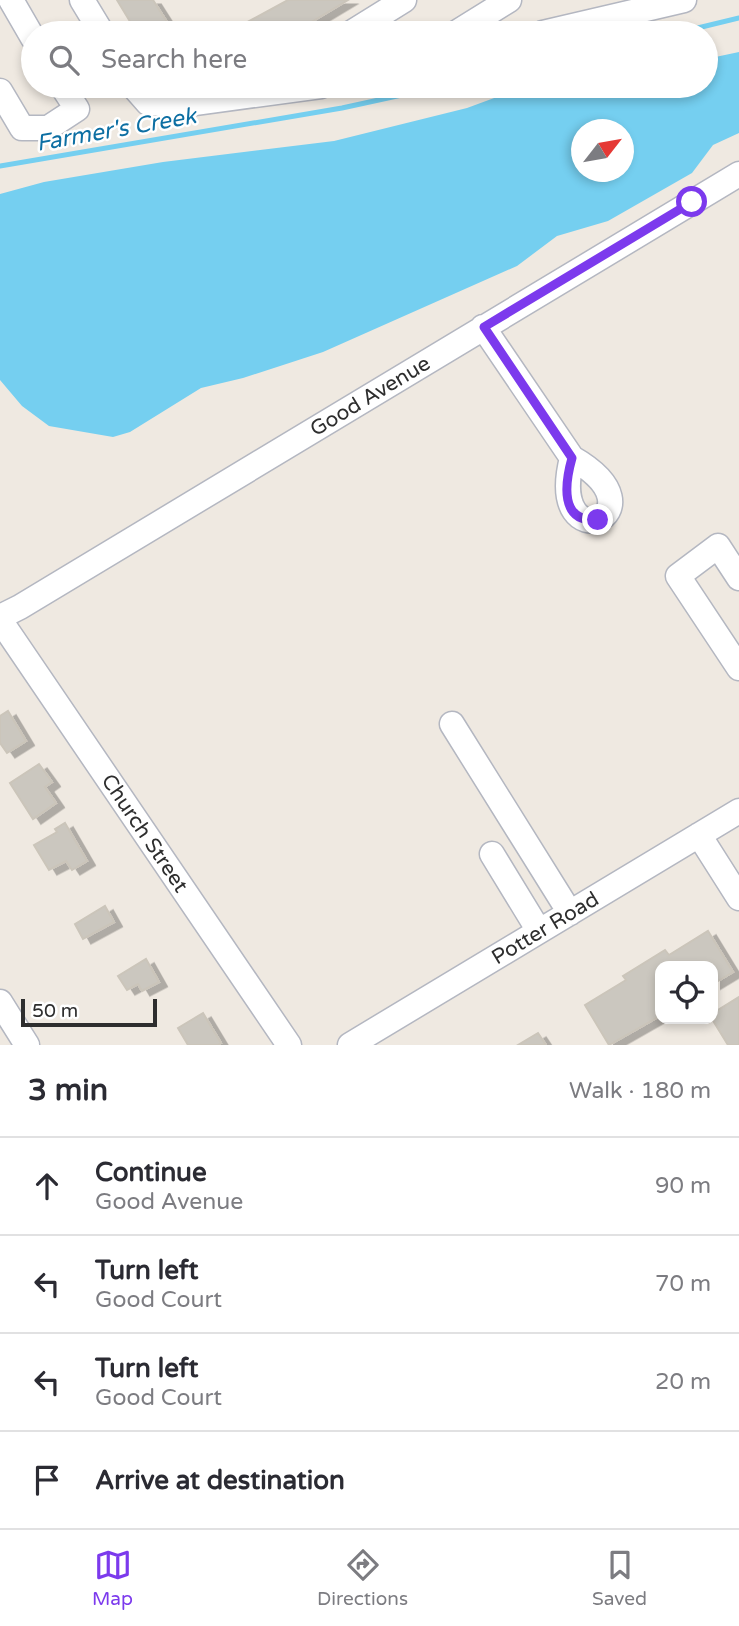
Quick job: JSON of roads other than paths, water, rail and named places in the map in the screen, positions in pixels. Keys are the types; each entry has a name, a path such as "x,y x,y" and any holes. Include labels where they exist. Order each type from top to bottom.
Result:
{"street":[{"path":"10,0 23,21"},
{"path":"82,0 95,21"},
{"path":"370,21 404,0"},
{"path":"475,21 509,0"},
{"path":"592,21 673,1"},
{"path":"0,90 22,128 48,128 77,109 70,98"},
{"path":"144,98 148,103 180,105 228,98"},
{"name":"Good Avenue","path":"0,618 739,174"},
{"path":"484,327 572,458"},
{"path":"739,578 719,546 678,576 739,668"},
{"name":"Church Street","path":"0,618 289,1045"},
{"path":"452,724 570,913"},
{"name":"Potter Road","path":"350,1045 739,811"},
{"path":"699,835 739,898"},
{"path":"492,854 540,931"},
{"path":"0,1002 27,1045"}],"water":[{"path":"739,52 739,133 713,145 692,173 608,221 557,236 517,266 323,352 243,378 201,388 130,432 113,437 49,426 22,406 0,380 0,194 44,182 163,162 334,141 467,108 494,98 718,98 718,56"}],"waterway":[{"name":"Farmer's Creek","path":"718,23 739,18"},
{"name":"Farmer's Creek","path":"0,166 388,98"}]}
